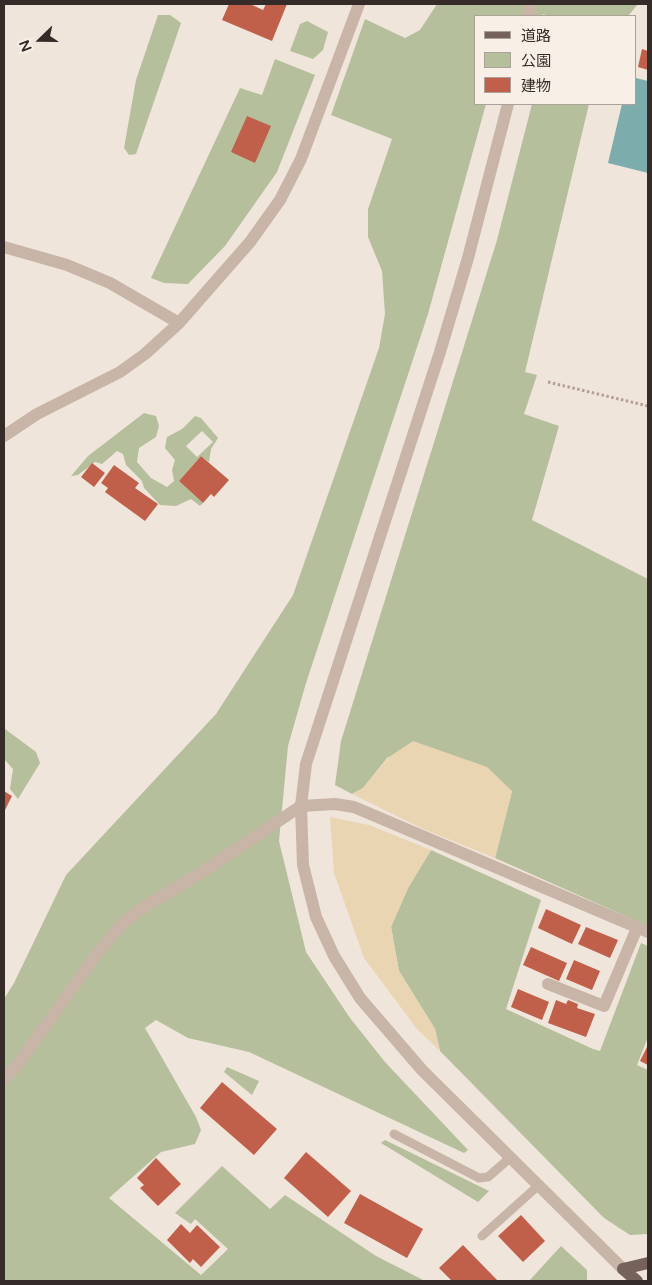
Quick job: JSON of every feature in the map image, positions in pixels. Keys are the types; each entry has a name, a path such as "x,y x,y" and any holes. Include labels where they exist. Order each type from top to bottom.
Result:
{"main road":[{"path":"623,1269 648,1263"},
{"path":"623,1269 637,1281"}],"street":[{"path":"4,436 37,414 120,372 150,350 179,323 250,242 280,200 301,159 358,4"},
{"path":"508,105 468,258 440,352 306,764 301,806 303,865 316,917 334,956 360,998 422,1070 623,1269"},
{"path":"4,247 67,265 110,283 179,323"},
{"path":"4,1080 19,1063 95,956 121,925 142,909 202,872 301,806 335,804 354,807 643,930 604,1006 548,984"}],"lane":[{"path":"394,1134 479,1178 488,1177 511,1157"},
{"path":"482,1236 539,1185"}],"path":[{"path":"548,382 648,406"}],"green space":[{"path":"437,4 638,4 629,15 474,15 474,105 486,105 428,314 306,683 288,746 279,841 306,952 350,1018 385,1062 468,1150 464,1153 249,1052 188,1038 156,1020 145,1028 196,1117 201,1130 195,1144 161,1152 109,1198 201,1275 228,1249 195,1219 191,1224 175,1213 222,1166 270,1209 285,1195 376,1256 425,1281 4,1281 4,999 14,983 66,875 216,714 293,595 379,348 385,314 382,271 368,237 368,209 392,139 331,115 365,19 405,38 420,30"},
{"path":"158,15 170,15 181,23 136,154 129,155 124,148 136,80"},
{"path":"307,21 328,32 323,50 313,59 290,51 300,24"},
{"path":"275,59 315,75 277,172 225,246 188,284 164,283 151,278 240,88 262,95"},
{"path":"532,105 589,105 525,372 537,375 524,414 559,426 532,520 648,579 648,926 495,858 512,791 388,757 363,788 352,794 335,785 341,741 497,240"},
{"path":"144,413 156,416 159,426 156,437 139,448 137,462 151,478 167,487 174,481 172,470 175,460 165,448 167,437 182,429 195,416 201,418 218,438 211,449 209,462 201,456 179,481 203,503 200,506 191,499 176,506 160,505 144,488 142,481 126,465 123,454 117,451 102,464 95,462 78,475 71,476 88,456","holes":["202,431 213,442 197,457 186,446"]},
{"path":"5,729 36,752 40,763 18,799 10,789 13,769 4,759"},
{"path":"431,850 541,900 506,1009 593,1049 600,1051 641,943 648,946 648,1037 637,1065 648,1070 648,1234 630,1235 604,1218 440,1051 435,1029 399,971 391,927 408,888"},
{"path":"227,1067 259,1081 252,1095 224,1072"},
{"path":"385,1140 489,1191 478,1202 381,1143"},
{"path":"561,1246 587,1270 587,1281 529,1281"}],"sand":[{"path":"413,741 487,767 512,791 495,858 423,829 352,794 363,788 389,757"},
{"path":"330,817 369,825 431,850 408,888 391,927 399,971 435,1029 440,1051 417,1029 364,958 334,873"}],"water":[{"path":"637,78 648,81 648,173 608,163 622,105 637,105"}],"building":[{"path":"229,4 250,4 263,10 266,4 287,4 272,41 222,20"},
{"path":"642,49 648,51 648,70 638,67"},
{"path":"247,116 271,126 255,163 231,152"},
{"path":"201,456 229,480 214,497 211,494 203,503 179,481"},
{"path":"92,463 105,473 94,487 81,477"},
{"path":"114,465 139,483 135,488 158,504 145,521 105,492 108,488 101,483"},
{"path":"4,791 12,796 4,812"},
{"path":"546,909 581,925 572,944 538,928"},
{"path":"586,927 618,940 610,958 578,944"},
{"path":"531,947 567,963 559,981 523,965"},
{"path":"574,960 600,971 592,990 566,979"},
{"path":"518,989 549,1002 542,1020 511,1007"},
{"path":"556,1000 566,1004 568,1000 578,1004 577,1008 595,1014 586,1037 548,1023"},
{"path":"648,1045 648,1065 640,1061"},
{"path":"222,1082 277,1129 254,1155 200,1108"},
{"path":"306,1152 351,1191 328,1217 284,1178"},
{"path":"156,1158 181,1184 158,1206 140,1188 144,1185 137,1178"},
{"path":"360,1194 423,1229 407,1258 344,1223"},
{"path":"521,1215 545,1241 523,1262 498,1236"},
{"path":"181,1224 190,1233 197,1225 220,1247 201,1267 193,1259 190,1263 167,1240"},
{"path":"463,1245 498,1281 452,1281 439,1268"}]}
